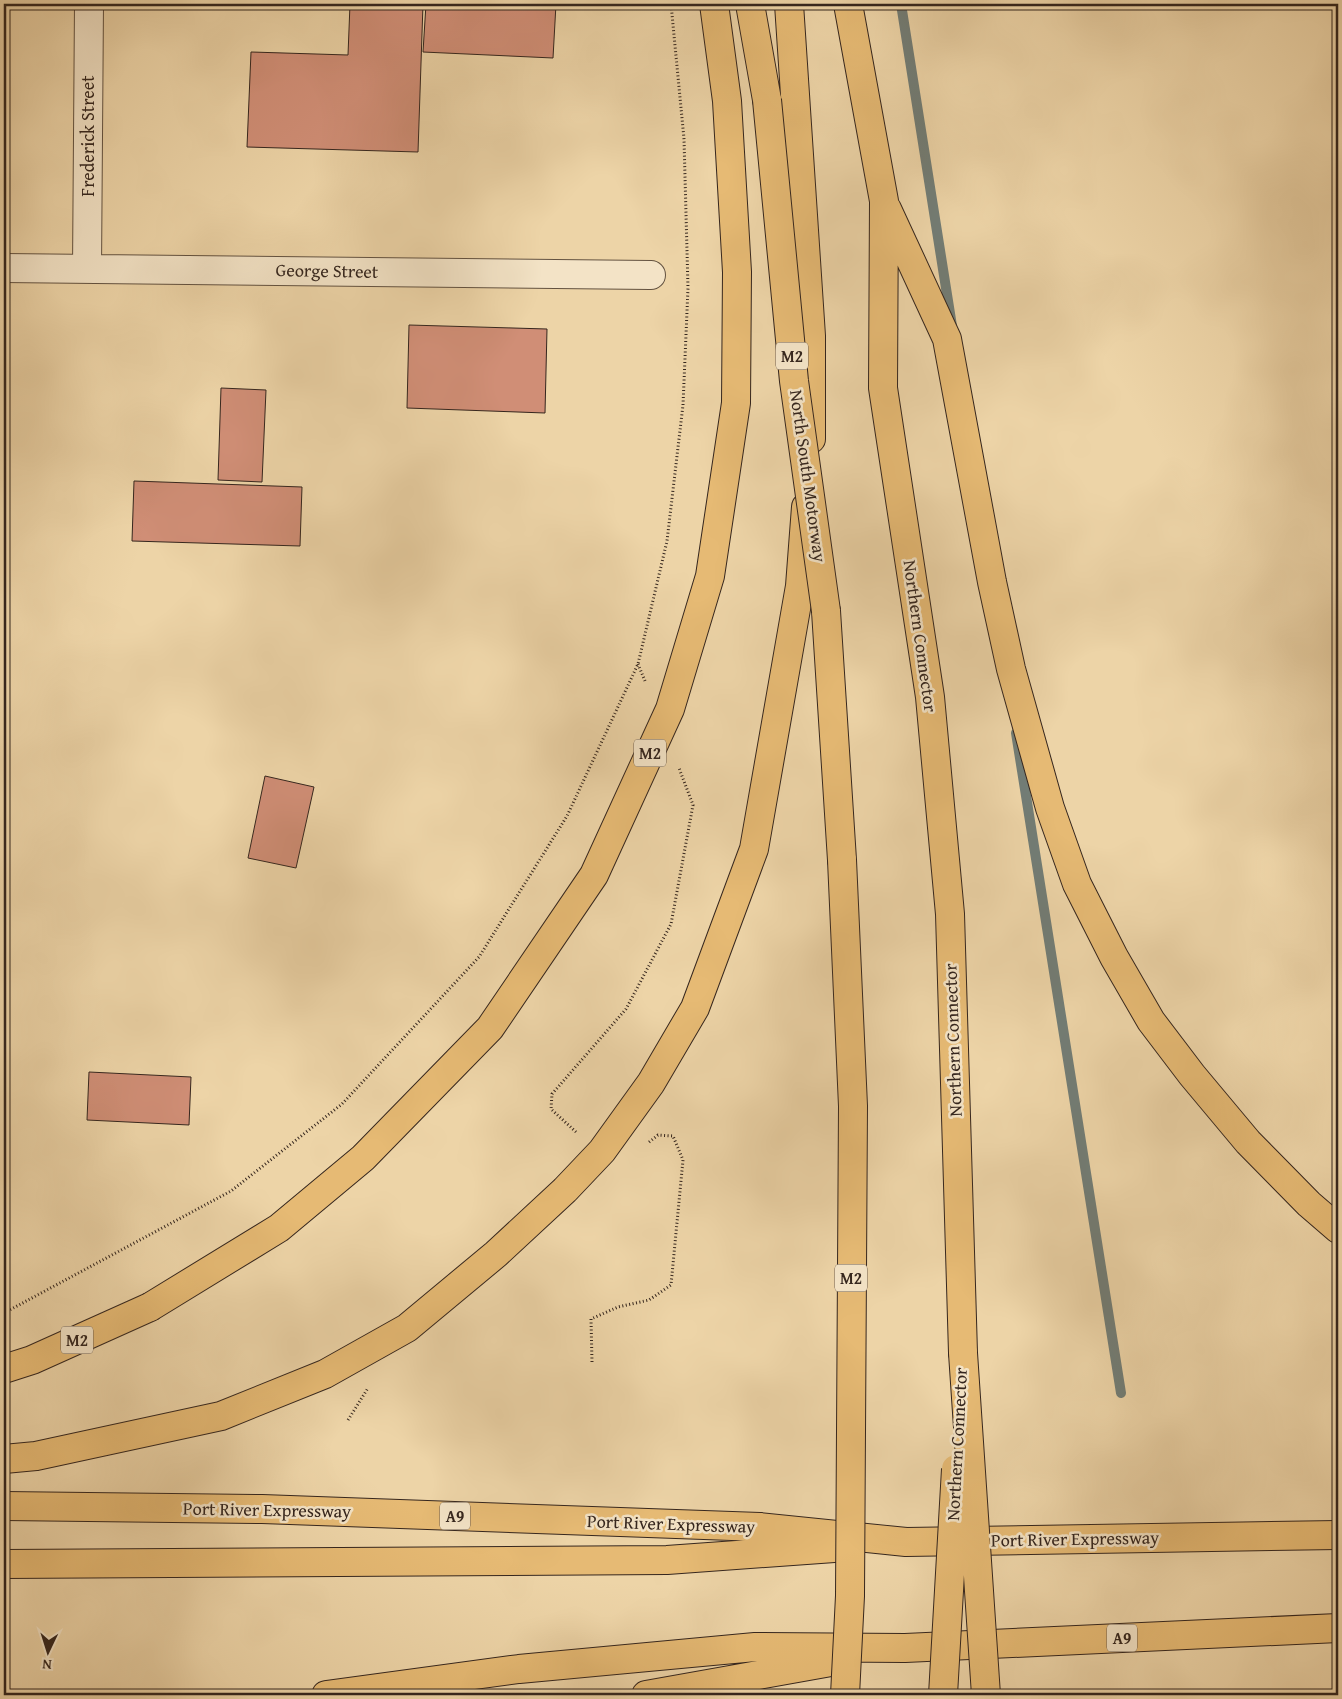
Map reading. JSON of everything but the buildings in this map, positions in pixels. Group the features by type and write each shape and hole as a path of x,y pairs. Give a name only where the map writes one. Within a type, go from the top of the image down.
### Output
{"highway":[{"name":"M2","path":"4,1369 32,1360 150,1307 279,1228 363,1158 490,1028 594,875 670,709 710,576 736,403 737,272 726,101 714,4"},
{"name":"North South Motorway","path":"750,4 767,100 794,380 826,611 842,860 853,1106 850,1596 845,1695"},
{"path":"4,1459 36,1456 221,1416 325,1374 407,1328 503,1247 566,1190 602,1151 651,1083 696,1008 754,849 800,586 811,440 811,336 789,4"},
{"path":"848,4 884,201 947,339 992,582 1011,669 1050,808 1077,884 1114,957 1151,1021 1192,1075 1248,1142 1309,1204 1338,1229"},
{"name":"Northern Connector","path":"884,201 883,388 930,697 950,914 962,1353 943,1695"},
{"path":"962,1353 986,1695"},
{"name":"Port River Expressway","path":"4,1506 262,1509 760,1527 906,1542 1338,1535"},
{"path":"4,1564 667,1560 906,1542"},
{"name":"A9","path":"326,1695 519,1669 745,1648 905,1648 1338,1628"},
{"path":"646,1695 905,1648"}],"street":[{"name":"Frederick Street","path":"87,268 90,4"},
{"name":"George Street","path":"4,268 651,275"}],"path":[{"path":"4,1313 231,1191 342,1104 479,957 567,816 638,664 667,540 683,405 688,288 684,138 671,4"},
{"path":"602,1151 565,1124 551,1108 552,1094 626,1009 671,924 693,805 676,761"},
{"path":"592,1362 591,1320 618,1306 649,1300 671,1285 683,1160 673,1136 658,1135 646,1145"},
{"path":"348,1420 369,1386"}],"waterway":[{"path":"901,4 952,326"},
{"path":"1016,733 1121,1393"}]}
